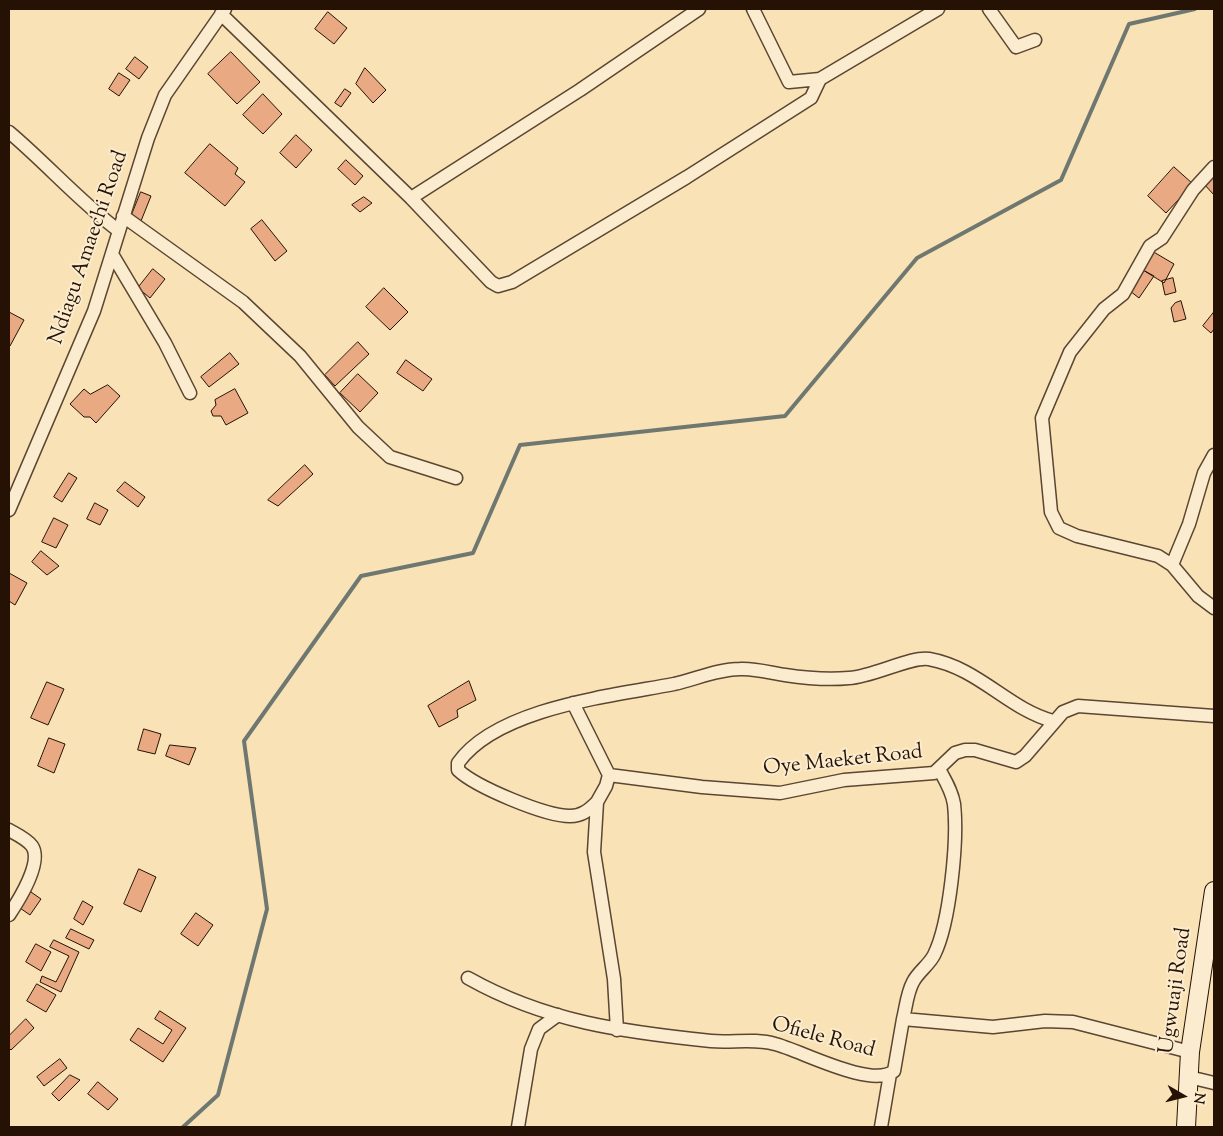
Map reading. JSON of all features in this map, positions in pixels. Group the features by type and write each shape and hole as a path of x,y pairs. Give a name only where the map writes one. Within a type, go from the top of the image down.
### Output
{"main road":[{"name":"Ugwuaji Road","path":"1186,1127 1190,1052 1214,891"}],"street":[{"path":"411,198 580,90 699,9"},
{"path":"753,9 789,82 820,79 938,9"},
{"path":"989,9 1016,47 1035,40"},
{"path":"223,11 411,198 491,282 498,286 512,282 687,177 811,98 820,79"},
{"name":"Ndiagu Amaechi Road","path":"9,510 94,311 148,138 165,95 223,11"},
{"path":"9,132 44,161 94,213 119,231"},
{"path":"1214,167 1194,190 1162,238 1150,246 1124,294 1104,309 1070,352 1042,418 1051,512 1059,528 1077,536 1158,556 1172,565 1198,596 1214,608"},
{"path":"123,216 243,302 300,356 358,427 390,457 456,478"},
{"path":"112,254 165,343 190,393"},
{"path":"1172,565 1188,524 1204,473 1214,455"},
{"path":"573,703 609,775 606,786 597,802 581,815 560,815 488,790 463,774 457,766 462,758 483,739 533,714 573,703 676,683 730,669 743,668 798,677 848,678 865,676 923,658 976,676 1034,716 1053,721"},
{"name":"Oye Maeket Road","path":"609,775 652,782 770,793 844,780 934,773 956,753 965,750 975,750 1016,762 1021,760 1053,721 1063,712 1078,706 1214,716"},
{"name":"Ofiele Road","path":"468,978 492,992 528,1007 617,1030 713,1042 764,1042 776,1044 834,1067 876,1075 890,1074 896,1064 903,1019 913,981 933,956 940,938 948,899 955,830 954,812 950,788 939,769"},
{"path":"597,802 594,852 614,979 617,1030"},
{"path":"9,830 31,844 36,853 35,864 9,915"},
{"path":"518,1127 531,1049 539,1029 558,1015"},
{"path":"903,1019 992,1027 1046,1021 1073,1022 1190,1052"},
{"path":"881,1127 890,1074"},
{"path":"1189,1077 1214,1083"}],"building":[{"path":"328,12 347,28 334,44 315,29"},
{"path":"231,52 260,82 237,104 208,74"},
{"path":"135,57 148,67 139,79 126,69"},
{"path":"365,68 386,90 373,103 356,84"},
{"path":"119,73 130,80 119,96 109,89"},
{"path":"345,89 351,93 341,107 335,103"},
{"path":"263,94 282,114 263,134 243,115"},
{"path":"296,135 312,150 296,168 280,153"},
{"path":"210,144 238,168 235,174 245,182 225,206 185,173"},
{"path":"346,160 363,176 355,185 338,169"},
{"path":"1174,167 1193,184 1166,213 1148,196"},
{"path":"1214,174 1214,195 1204,184"},
{"path":"141,192 151,196 141,221 131,217"},
{"path":"364,197 372,203 360,212 352,205"},
{"path":"262,220 287,251 275,261 251,229"},
{"path":"1152,251 1174,264 1164,283 1143,270"},
{"path":"153,269 165,279 150,298 138,288"},
{"path":"1143,270 1154,276 1139,298 1130,291"},
{"path":"1173,278 1176,292 1165,295 1162,281"},
{"path":"384,288 408,312 390,330 366,307"},
{"path":"1181,301 1186,319 1174,322 1171,308 1175,303"},
{"path":"9,312 24,320 10,346 9,346"},
{"path":"1214,312 1214,329 1211,333 1203,326"},
{"path":"358,342 369,354 335,386 325,375"},
{"path":"230,353 239,364 209,387 201,377"},
{"path":"406,360 432,379 423,391 397,373"},
{"path":"358,374 378,393 360,412 340,393"},
{"path":"108,385 120,396 96,423 90,417 84,417 70,404 84,389 90,394"},
{"path":"235,389 248,413 226,425 221,416 213,416 211,411 216,405 215,400"},
{"path":"305,465 313,474 278,506 268,500"},
{"path":"69,473 77,478 62,502 54,497"},
{"path":"125,482 145,497 138,507 117,491"},
{"path":"95,503 108,510 100,525 87,519"},
{"path":"54,518 68,525 56,548 42,542"},
{"path":"41,551 59,566 47,575 32,562"},
{"path":"9,573 27,583 15,605 9,601"},
{"path":"469,681 476,700 457,710 458,717 439,727 428,706"},
{"path":"47,682 64,689 48,725 31,718"},
{"path":"144,729 161,734 155,754 138,750"},
{"path":"49,738 65,744 54,773 38,766"},
{"path":"170,745 196,748 189,765 166,756"},
{"path":"139,869 156,877 141,912 124,904"},
{"path":"31,892 41,899 30,915 20,908"},
{"path":"83,901 93,907 83,925 74,919"},
{"path":"196,913 213,925 198,946 181,934"},
{"path":"71,929 94,940 89,949 66,938"},
{"path":"54,940 79,952 61,992 40,982 42,976 56,982 69,956 50,947"},
{"path":"36,944 51,952 41,971 26,962"},
{"path":"37,984 56,995 46,1012 27,1001"},
{"path":"160,1011 186,1028 163,1062 130,1040 138,1028 163,1044 172,1030 155,1019"},
{"path":"26,1019 34,1028 11,1050 9,1048 9,1036"},
{"path":"60,1059 67,1068 44,1086 37,1077"},
{"path":"70,1075 80,1080 59,1101 52,1094"},
{"path":"98,1082 118,1099 108,1110 88,1094"}],"waterway":[{"path":"183,1127 218,1095 267,909 244,741 361,576 473,553 520,445 785,416 917,258 1061,180 1129,24 1195,9"}]}
